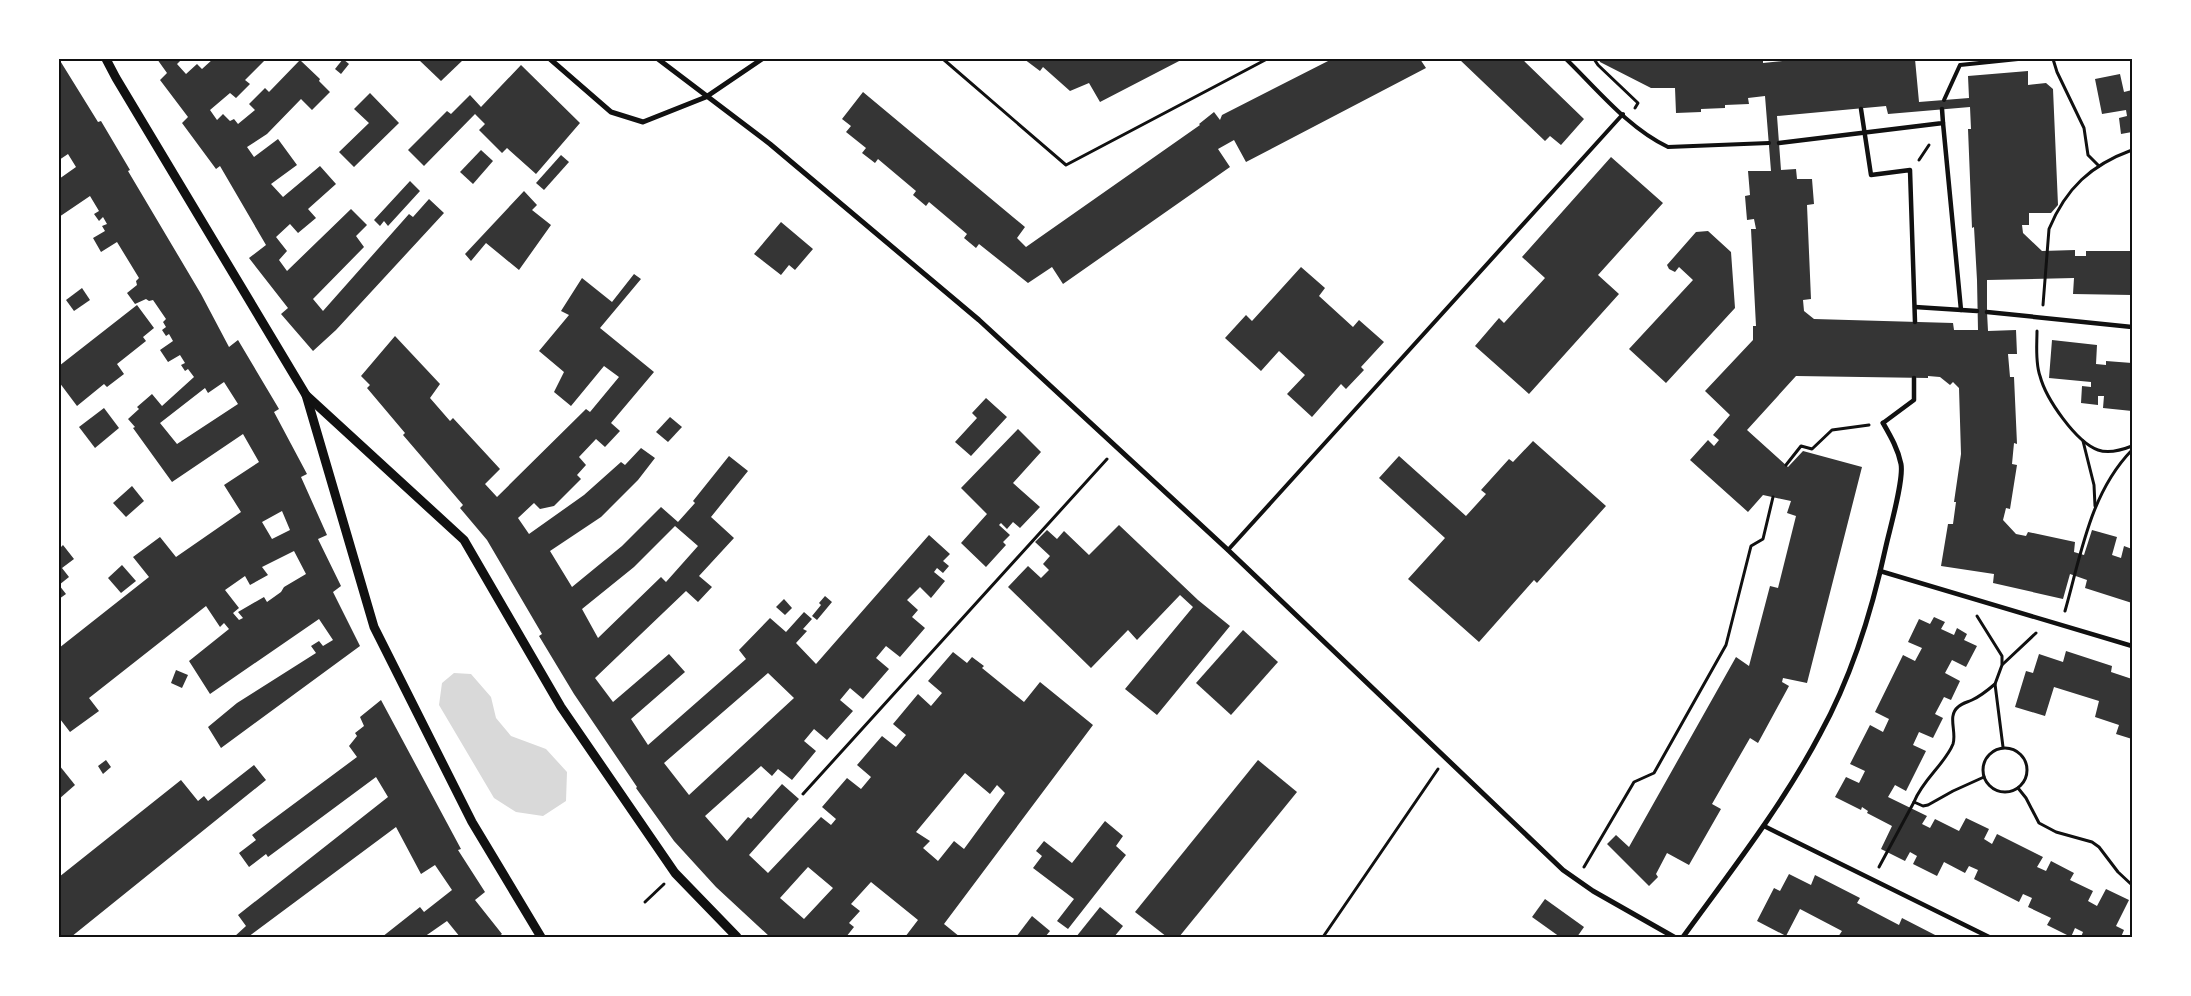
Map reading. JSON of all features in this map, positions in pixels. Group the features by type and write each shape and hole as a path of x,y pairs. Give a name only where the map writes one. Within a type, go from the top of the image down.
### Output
{"street":[{"path":"106,59 306,395 374,627 472,822 541,937"},
{"path":"550,59 611,112 642,122 706,97 762,59"},
{"path":"658,59 770,144 979,320 1228,550 1562,870 1674,937"},
{"path":"1942,108 1961,310"},
{"path":"1861,109 1871,174 1910,170 1915,322"},
{"path":"1779,143 1943,123"},
{"path":"1915,307 1977,311"},
{"path":"1987,312 2132,326"},
{"path":"1683,937 1764,826 1805,761 1832,710 1852,662 1868,616 1880,571 1902,467 1897,447 1883,423 1914,400 1914,378"},
{"path":"306,395 464,540 561,707 675,873 737,937"},
{"path":"1880,571 2132,646"},
{"path":"1764,826 1989,937"}],"lane":[{"path":"1566,59 1627,118 1658,142 1668,147 1769,143"},
{"path":"1944,100 1960,65 2018,59"},
{"path":"1228,550 1623,114"}],"path":[{"path":"944,59 1066,165 1267,59"},
{"path":"1594,59 1638,104 1627,118"},
{"path":"2053,59 2057,72 2084,128 2088,155 2099,166"},
{"path":"2132,150 2116,156 2099,166 2074,186 2054,218 2049,229 2036,352 2043,386 2065,420 2083,441 2099,450 2112,451 2132,446"},
{"path":"1786,465 1801,446 1812,449 1832,430 1883,423"},
{"path":"2083,441 2092,476 2095,507"},
{"path":"803,794 1117,448"},
{"path":"2061,625 2095,507 2121,462 2132,450"},
{"path":"1577,880 1634,782 1654,773 1726,645 1751,546 1763,539 1773,497"},
{"path":"1965,597 2002,656 2002,665 1995,684 2003,747"},
{"path":"2002,665 2051,622"},
{"path":"1873,879 1919,790 1948,753 1954,742 1955,731 1952,719 1954,711 1958,706 1974,700 1995,684"},
{"path":"2003,747 2014,748 2023,756 2026,764 2027,774 2024,782 2018,788 2009,792 2000,792 1988,784 1983,770 1987,756 1994,750 2003,747"},
{"path":"1323,937 1445,758"},
{"path":"1914,802 1923,806 1928,805 1984,777"},
{"path":"2018,788 2026,798 2039,823 2056,832 2092,842 2100,847 2118,872 2132,885"},
{"path":"645,902 675,873"}],"shaded area":[{"path":"454,673 471,674 491,697 496,718 511,736 546,749 567,772 566,801 543,816 516,812 494,798 439,705 442,683"}],"building":[{"path":"59,59 98,122 101,121 130,170 128,171 201,294 229,347 238,340 279,409 274,412 307,474 301,477 327,535 318,539 341,586 333,592 360,646 221,748 208,727 237,703 316,653 311,646 319,641 323,646 333,640 319,619 210,694 189,661 229,629 224,623 220,627 206,606 89,698 99,711 70,732 59,720 59,648 149,577 133,557 160,537 176,557 241,512 224,485 259,462 243,434 172,482 133,428 135,427 128,419 139,409 137,407 152,394 162,406 194,377 188,369 185,371 181,365 185,363 180,355 168,362 160,350 173,341 169,334 166,336 162,330 166,327 163,322 166,319 153,300 149,301 146,299 135,304 127,293 137,285 136,281 139,278 117,242 101,252 93,238 105,231 102,226 107,224 103,217 99,221 94,214 99,211 90,196 59,217 59,179 76,167 68,154 59,160 59,146 61,144 59,141","holes":["224,382 238,404 177,444 160,423 205,388 208,393","282,511 290,530 272,539 262,522","294,551 306,574 284,587 281,592 267,602 264,597 238,612 243,618 239,620 233,613 239,608 225,590 245,576 250,585 268,575 262,567"]},
{"path":"157,59 182,59 177,64 186,74 197,64 202,69 213,59 266,59 245,80 250,84 236,98 230,93 210,110 217,120 223,114 230,121 234,119 238,124 255,110 249,104 265,88 269,92 300,60 320,79 319,81 330,92 312,110 301,99 267,134 247,147 254,157 278,139 297,165 271,184 283,197 320,166 336,184 308,209 316,218 298,233 290,224 276,237 287,251 279,260 287,271 351,209 367,225 356,236 364,247 313,299 323,311 409,214 413,217 429,199 444,213 336,330 313,351 281,314 288,308 249,258 266,245 220,166 216,169 182,123 188,117 160,80 167,73"},
{"path":"343,59 349,64 341,74 335,69"},
{"path":"418,59 464,59 441,81"},
{"path":"1024,59 1183,59 1100,102 1089,83 1070,91 1043,67 1040,71"},
{"path":"1332,59 1420,59 1426,68 1246,162 1234,140 1218,149 1230,167 1063,284 1052,267 1028,283 979,244 976,248 964,238 967,234 929,202 926,206 913,195 916,191 878,159 875,163 862,153 866,148 846,132 851,126 842,119 863,92 1025,227 1017,238 1026,247 1200,125 1214,112 1220,120 1222,115"},
{"path":"1459,59 1522,59 1584,119 1561,145 1550,136 1545,141"},
{"path":"1599,59 1763,59 1763,63 1800,59 1915,59 1919,102 1969,98 1968,76 2028,71 2028,85 2046,83 2053,89 2058,205 2051,213 2029,213 2029,225 2022,225 2023,233 2042,251 2075,250 2075,256 2086,256 2086,251 2132,251 2132,295 2073,294 2074,278 1987,280 1987,312 1988,331 2016,330 2017,354 2008,354 2010,377 2014,377 2017,444 2014,443 2012,464 2017,465 2010,509 2006,508 2003,520 2016,534 2026,536 2028,532 2075,542 2074,552 2084,555 2092,530 2117,537 2112,555 2121,558 2124,546 2132,549 2132,603 2085,588 2087,580 2070,574 2063,599 1993,583 1994,574 1941,566 1948,524 1953,524 1956,502 1954,502 1961,454 1959,388 1953,382 1950,385 1940,377 1928,376 1928,378 1796,376 1747,430 1788,467 1803,451 1862,467 1807,683 1783,678 1782,682 1789,686 1758,743 1750,738 1712,804 1721,809 1689,865 1667,853 1656,874 1658,877 1649,886 1607,844 1616,835 1629,847 1736,657 1749,666 1770,586 1778,588 1796,516 1787,513 1791,501 1763,495 1748,512 1690,460 1708,440 1714,446 1719,440 1713,435 1730,415 1705,391 1753,340 1753,326 1756,326 1751,229 1756,229 1754,219 1747,220 1745,196 1750,195 1748,171 1771,171 1765,96 1748,98 1749,104 1701,109 1701,112 1676,113 1675,88 1651,88 1600,62","holes":["1886,106 1888,114 1970,107 1971,129 1968,129 1978,330 1954,330 1953,323 1814,319 1804,311 1803,300 1811,299 1807,205 1814,204 1812,179 1797,179 1796,169 1781,170 1777,116"]},
{"path":"521,65 580,123 536,174 507,148 502,153 479,130 485,124 475,114 424,166 408,150 447,111 451,114 470,95 481,107"},
{"path":"2120,74 2124,92 2132,90 2132,132 2121,134 2119,118 2127,116 2126,110 2102,114 2095,79"},
{"path":"370,93 399,123 354,167 339,152 369,123 354,109"},
{"path":"481,150 493,161 473,184 460,172"},
{"path":"561,155 569,162 544,190 536,183"},
{"path":"1611,157 1663,203 1598,275 1619,294 1529,394 1475,346 1499,318 1504,323 1545,278 1522,257"},
{"path":"410,181 420,191 388,226 384,221 380,226 374,220"},
{"path":"524,191 537,205 532,210 551,225 519,270 486,243 471,261 465,254"},
{"path":"781,222 813,249 795,270 789,265 781,275 754,254"},
{"path":"1708,231 1731,252 1735,308 1666,383 1629,349 1693,280 1679,267 1675,272 1669,269 1667,265 1696,232"},
{"path":"1301,267 1325,288 1319,296 1353,327 1359,320 1384,342 1361,367 1364,370 1346,389 1341,384 1312,417 1287,394 1305,375 1279,351 1261,371 1225,338 1246,315 1252,321"},
{"path":"634,274 641,279 600,328 654,372 611,423 620,431 605,447 596,439 579,457 586,465 577,475 581,479 554,506 540,509 534,503 518,518 529,534 584,495 621,462 625,465 641,448 655,458 638,480 601,517 550,551 572,587 622,546 661,507 678,522 695,503 693,501 729,456 748,471 711,517 734,538 699,576 712,587 698,602 686,591 595,678 613,702 669,654 685,672 631,719 648,745 746,659 739,650 770,618 786,632 804,612 812,619 803,629 807,631 796,643 816,664 929,535 950,554 943,561 949,566 943,573 937,568 934,572 945,581 931,598 920,587 907,600 918,610 912,617 925,628 900,657 886,646 876,658 889,669 863,699 850,688 840,700 853,711 827,740 814,729 804,741 816,751 792,780 778,769 772,776 761,766 705,816 727,841 748,817 751,819 782,784 799,799 749,855 768,873 821,817 831,825 836,819 822,807 847,778 861,789 871,777 857,765 882,736 896,747 906,735 893,724 918,694 931,706 942,693 928,681 953,652 967,663 972,657 984,666 982,668 1024,702 1040,682 1093,725 944,924 960,937 905,937 918,920 871,882 851,904 860,911 849,923 854,927 846,937 770,937 716,887 674,841 636,788 574,694 539,636 542,634 487,540 460,508 463,505 403,435 405,433 367,388 370,385 361,376 395,336 440,384 430,398 450,421 453,418 500,469 485,484 497,497 586,409 590,412 619,377 604,366 571,406 554,392 564,372 539,351 569,315 561,311 582,278 612,302","holes":["675,526 698,546 666,582 661,577 598,638 582,609 634,567","768,673 794,698 689,795 664,763","965,773 990,794 997,785 1005,793 964,849 954,841 938,861 923,848 930,841 916,832","808,867 833,888 804,919 780,898"]},
{"path":"82,288 90,300 74,311 66,300"},
{"path":"137,305 154,328 143,337 146,341 117,364 124,374 107,387 104,384 77,406 59,382 59,366"},
{"path":"2052,340 2097,345 2096,364 2106,365 2106,361 2132,363 2132,411 2103,408 2104,396 2098,396 2098,405 2081,403 2082,386 2091,387 2091,382 2049,378"},
{"path":"986,398 1007,417 971,456 955,442 977,418 972,413"},
{"path":"104,408 119,428 95,448 79,427"},
{"path":"670,417 682,427 668,442 656,432"},
{"path":"1018,429 1041,452 1013,483 1040,507 1020,528 1013,522 1007,529 1001,523 999,525 1010,535 1003,542 1006,545 986,567 961,543 987,514 961,488"},
{"path":"1533,441 1606,506 1537,583 1534,580 1479,642 1408,579 1445,538 1379,478 1399,456 1466,516 1486,494 1481,490 1509,459 1513,462"},
{"path":"132,486 144,501 126,517 113,503"},
{"path":"1119,525 1198,600 1230,626 1157,715 1125,689 1193,607 1180,595 1137,640 1128,630 1091,668 1008,587 1028,566 1041,578 1049,570 1043,564 1050,556 1035,542 1047,530 1057,539 1064,531 1089,555"},
{"path":"63,545 74,559 62,568 69,577 59,585 59,549"},
{"path":"122,565 136,581 121,593 108,578"},
{"path":"59,585 66,594 59,599"},
{"path":"825,596 832,602 817,620 812,616 821,605 819,603"},
{"path":"784,599 792,608 785,615 776,607"},
{"path":"1934,617 1945,622 1941,629 1954,635 1957,628 1967,634 1964,640 1977,646 1966,667 1952,660 1945,673 1960,681 1951,700 1944,697 1935,714 1943,718 1933,738 1919,732 1913,745 1926,751 1906,791 1895,785 1888,797 1927,816 1922,824 1930,828 1935,819 1959,831 1966,818 1989,829 1984,839 1992,844 1997,834 2043,857 2037,867 2046,871 2051,861 2074,873 2070,880 2093,891 2088,901 2097,906 2106,889 2129,900 2116,926 2124,930 2121,937 2081,937 2083,932 2075,928 2071,937 2047,925 2051,918 2028,907 2032,898 2023,894 2019,902 1974,879 1978,870 1969,866 1965,873 1944,862 1937,876 1913,864 1917,856 1910,852 1905,861 1881,849 1892,826 1867,813 1868,811 1862,807 1861,810 1835,797 1846,777 1859,783 1865,771 1850,764 1870,725 1883,732 1889,719 1875,712 1903,655 1915,661 1922,648 1908,642 1919,619 1930,624"},
{"path":"1243,630 1278,662 1231,715 1196,683"},
{"path":"2066,651 2112,666 2111,672 2132,679 2132,739 2116,734 2119,725 2095,717 2099,701 2054,687 2045,716 2015,707 2026,671 2033,673 2039,654 2063,662"},
{"path":"176,670 188,675 182,688 171,683"},
{"path":"381,700 461,849 458,850 485,892 475,900 502,934 498,937 460,937 447,921 424,937 382,937 420,907 424,912 452,890 435,865 421,874 396,827 248,937 234,937 246,926 238,915 388,797 376,777 268,857 266,854 249,867 239,853 256,840 252,835 357,757 349,746 357,736 355,733 364,726 360,717"},
{"path":"106,760 111,767 103,774 98,766"},
{"path":"1258,760 1297,792 1179,937 1167,937 1135,912"},
{"path":"59,765 75,785 59,799"},
{"path":"254,765 266,780 71,937 59,937 59,877 181,780 198,801 204,796 208,801"},
{"path":"1105,821 1123,836 1116,846 1126,855 1068,929 1057,921 1074,899 1033,868 1042,856 1036,851 1044,841 1072,863"},
{"path":"1789,874 1811,885 1815,875 1860,898 1857,903 1899,925 1902,918 1939,937 1838,937 1842,931 1800,909 1786,936 1757,921 1774,888 1780,891"},
{"path":"1545,899 1584,927 1577,937 1560,937 1532,917"},
{"path":"1100,907 1123,926 1114,937 1076,937"},
{"path":"1032,916 1050,931 1045,937 1016,937"}]}
